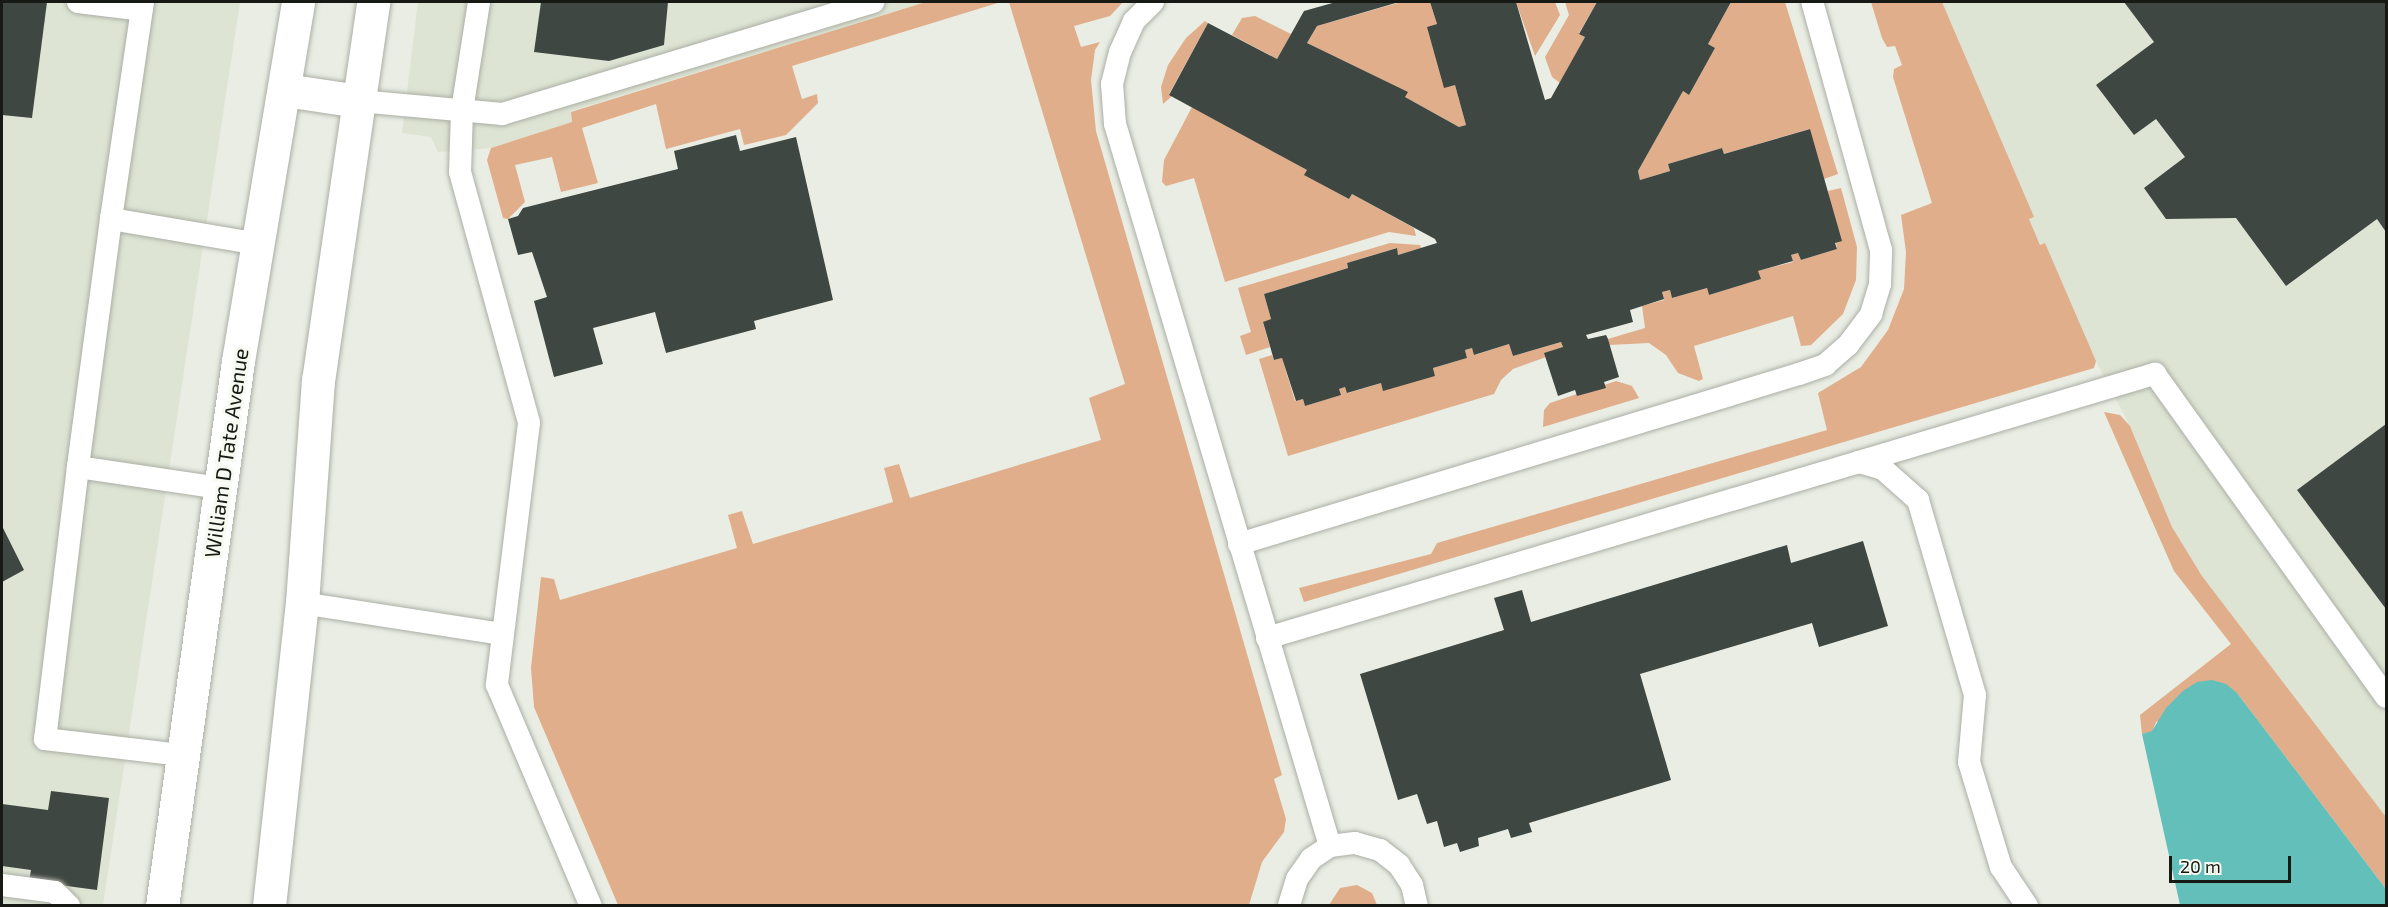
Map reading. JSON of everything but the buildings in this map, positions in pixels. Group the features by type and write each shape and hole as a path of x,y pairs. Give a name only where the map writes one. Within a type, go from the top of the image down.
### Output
{"main road":[{"name":"William D Tate Avenue","path":"162,906 220,488 298,2"},
{"path":"269,906 302,603 318,381 373,2"},
{"path":"285,90 358,101"}],"lane":[{"path":"78,2 143,6 111,219 45,739 182,755"},
{"path":"479,2 462,110 460,172 529,423 497,685 591,906"},
{"path":"358,101 502,114 873,2"},
{"path":"1153,2 1134,21 1120,52 1112,84 1115,124 1330,846"},
{"path":"1239,544 1799,374 1825,365 1848,345 1871,314 1880,284 1881,250 1812,2"},
{"path":"111,219 259,244"},
{"path":"1267,638 2155,374 2386,697"},
{"path":"1859,462 1883,469 1918,500 1975,694 1969,762 2001,867 2027,906"},
{"path":"78,467 220,488"},
{"path":"302,603 502,634"},
{"path":"1289,906 1296,879 1311,859 1330,846 1355,843 1380,850 1399,865 1412,885 1417,906"},
{"path":"2,885 55,892 69,906"}],"shaded area":[{"path":"2,2 240,2 103,905 2,906"},
{"path":"418,2 927,2 571,111 572,122 491,148 438,152 431,137 402,133"},
{"path":"926,2 1001,2 792,66 802,99 817,94 818,103 786,135 744,145 740,129 666,149 656,104 582,128 598,183 561,192 552,157 515,165 525,202 508,219 503,218 487,160 491,148 572,122 571,112"},
{"path":"1009,2 1123,2 1110,16 1074,26 1081,47 1100,42 1095,50 1091,80 1096,131 1282,775 1274,779 1286,819 1284,832 1262,862 1249,905 618,905 534,707 531,668 541,577 554,579 560,600 737,548 728,515 742,511 753,544 893,502 884,468 899,464 910,498 1101,440 1089,398 1125,384"},
{"path":"1401,2 1430,2 1437,24 1428,27 1455,85 1466,125 1459,127 1405,97 1407,92 1307,43 1317,26"},
{"path":"1516,2 1555,2 1560,15 1535,56"},
{"path":"1565,2 1597,2 1579,33 1585,37 1560,83 1552,77 1545,57 1569,15"},
{"path":"1731,2 1785,2 1838,174 1824,179 1809,129 1724,154 1722,148 1668,164 1670,171 1640,180 1638,171 1683,91 1689,95 1715,48 1708,44"},
{"path":"1871,2 1942,2 2034,217 2029,219 2040,245 2045,243 2096,361 2094,368 1304,602 1299,588 1431,554 1437,543 1827,430 1818,393 1861,367 1888,330 1904,289 1906,252 1901,215 1932,203 1893,77 1894,69 1902,65 1895,46 1887,47 1882,38"},
{"path":"1942,2 2386,2 2386,817 2202,576 2172,527 2132,430 2096,361 2045,244 2041,246 2029,219 2033,216"},
{"path":"1255,16 1291,34 1277,59 1232,35 1242,18"},
{"path":"1205,21 1208,23 1169,94 1172,96 1163,104 1161,87 1168,65 1186,38"},
{"path":"1192,107 1307,170 1305,175 1349,199 1352,194 1414,228 1416,236 1389,232 1225,282 1194,178 1166,186 1162,182 1164,160"},
{"path":"1841,188 1857,247 1856,280 1843,314 1811,345 1801,346 1793,316 1694,346 1703,379 1699,381 1678,373 1666,355 1649,343 1609,345 1608,339 1645,328 1642,306 1664,300 1662,292 1670,290 1672,298 1707,288 1709,295 1760,279 1758,271 1793,262 1791,255 1798,253 1801,260 1837,249 1828,191"},
{"path":"1390,243 1420,245 1421,248 1398,255 1396,248 1347,263 1348,268 1264,294 1271,319 1263,323 1270,347 1246,355 1240,336 1251,332 1238,288"},
{"path":"1561,342 1563,347 1546,357 1513,369 1501,380 1494,394 1288,456 1259,359 1272,355 1274,360 1282,358 1295,401 1303,399 1305,406 1340,395 1339,389 1345,387 1348,393 1381,383 1435,376 1433,368 1467,358 1465,350 1472,348 1475,355 1509,344 1513,356"},
{"path":"1616,381 1632,386 1639,398 1543,427 1544,410 1550,403"},
{"path":"2104,412 2120,415 2130,426 2172,527 2202,576 2386,817 2386,889 2237,693 2156,722 2152,732 2142,734 2140,715 2231,644 2174,571"},
{"path":"1357,885 1372,893 1377,905 1329,905 1340,888"}],"water":[{"path":"2212,680 2226,684 2237,693 2386,889 2386,905 2180,905 2142,734 2152,731 2166,708 2183,691 2197,682"}]}
